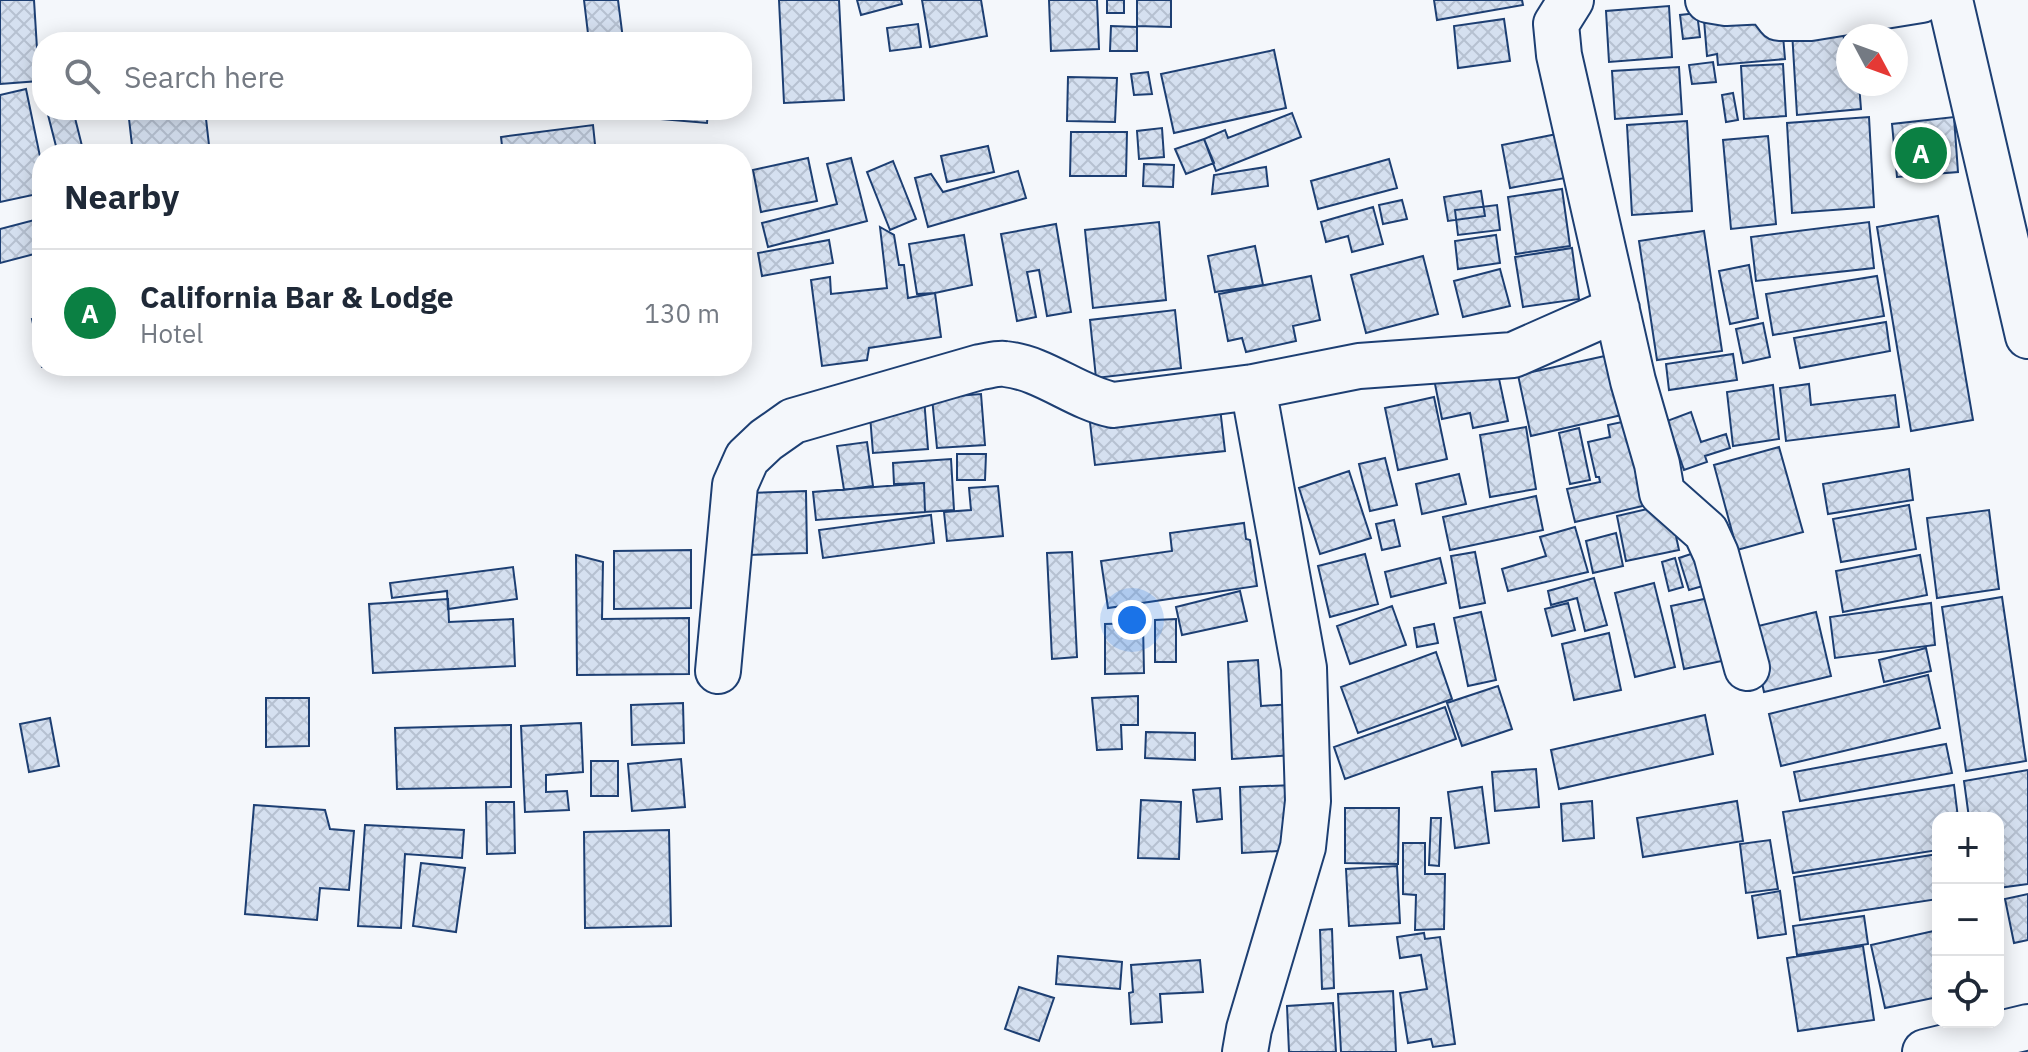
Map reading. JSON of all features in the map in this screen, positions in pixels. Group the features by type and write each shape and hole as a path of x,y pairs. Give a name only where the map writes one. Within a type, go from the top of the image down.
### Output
{"street":[{"path":"1571,0 1556,24 1559,55 1633,381 1657,464 1662,493 1706,532 1716,554 1747,668"},
{"path":"1708,0 1726,3 1766,1 1779,18 1810,18 1921,0"},
{"path":"1950,0 2028,336"},
{"path":"718,671 735,485 747,458 793,421 1002,363 1027,368 1092,401 1113,405 1253,387 1359,366 1513,355 1617,309"},
{"path":"1245,1052 1249,1029 1303,847 1308,801 1304,668 1253,387"},
{"path":"1925,1052 2028,1027"}],"building":[{"path":"0,0 34,0 36,32 32,32 32,82 0,84"},
{"path":"584,0 618,0 622,32 588,32"},
{"path":"779,0 839,0 844,100 784,103"},
{"path":"857,0 901,0 902,4 861,15"},
{"path":"922,0 981,0 987,36 930,47"},
{"path":"1049,0 1097,0 1099,49 1051,51"},
{"path":"1107,0 1124,0 1124,13 1107,13"},
{"path":"1137,0 1171,0 1171,27 1137,26"},
{"path":"1434,0 1522,0 1523,5 1437,20"},
{"path":"1669,6 1672,57 1609,62 1606,11"},
{"path":"1697,13 1700,37 1683,39 1680,15"},
{"path":"1504,19 1510,61 1458,68 1454,26"},
{"path":"1704,20 1782,24 1785,59 1718,65 1717,54 1707,56"},
{"path":"918,24 921,47 890,51 887,28"},
{"path":"1111,26 1137,27 1137,51 1110,51"},
{"path":"1836,28 1836,96 1860,96 1861,109 1797,115 1792,31"},
{"path":"1274,50 1286,108 1174,133 1161,74"},
{"path":"1713,62 1716,82 1692,84 1689,65"},
{"path":"1783,64 1786,116 1744,119 1741,66"},
{"path":"1679,67 1682,114 1615,119 1612,71"},
{"path":"1148,72 1152,94 1134,95 1131,74"},
{"path":"1068,77 1117,78 1115,122 1067,121"},
{"path":"26,89 37,144 32,144 32,195 0,202 0,95"},
{"path":"1733,93 1738,120 1726,122 1722,95"},
{"path":"1292,113 1301,137 1216,171 1204,139 1225,130 1228,138"},
{"path":"1869,117 1874,207 1792,213 1787,123"},
{"path":"1954,117 1958,172 1897,177 1892,124"},
{"path":"49,120 76,120 82,144 55,144"},
{"path":"129,120 206,120 209,144 132,144"},
{"path":"672,120 707,120 707,123"},
{"path":"1687,121 1692,211 1632,215 1627,125"},
{"path":"593,125 595,144 502,144 501,137"},
{"path":"1162,128 1164,157 1139,159 1137,131"},
{"path":"1071,132 1127,132 1126,176 1070,176"},
{"path":"1557,134 1565,178 1510,188 1502,145"},
{"path":"1768,136 1776,224 1731,229 1723,140"},
{"path":"1204,139 1214,163 1186,174 1175,149"},
{"path":"988,146 994,172 947,182 941,156"},
{"path":"808,158 817,201 761,212 753,170"},
{"path":"851,158 867,221 768,247 762,223 837,204 827,164"},
{"path":"1389,159 1397,188 1318,209 1311,181"},
{"path":"893,161 916,219 890,230 867,172"},
{"path":"1144,164 1174,165 1173,187 1143,186"},
{"path":"1266,167 1268,186 1212,194 1214,175"},
{"path":"1018,171 1026,198 928,227 915,178 931,174 943,192"},
{"path":"1562,189 1570,246 1516,254 1508,197"},
{"path":"1481,191 1485,216 1448,221 1444,197"},
{"path":"1402,200 1407,219 1383,224 1379,205"},
{"path":"1497,205 1500,230 1458,235 1455,210"},
{"path":"1373,207 1383,244 1352,252 1348,236 1326,242 1321,222"},
{"path":"1938,216 1973,420 1911,431 1877,227"},
{"path":"32,221 32,255 0,263 0,229"},
{"path":"1159,222 1166,300 1093,308 1085,230"},
{"path":"1869,222 1874,268 1756,281 1751,237"},
{"path":"1056,224 1071,312 1047,316 1039,270 1027,272 1036,317 1017,321 1001,234"},
{"path":"880,227 894,235 899,265 904,265 908,298 935,293 941,337 869,348 867,360 822,366 811,280 830,277 831,294 887,288"},
{"path":"1704,231 1722,351 1657,360 1639,241"},
{"path":"964,235 972,285 917,294 909,244"},
{"path":"1496,235 1500,263 1458,269 1455,241"},
{"path":"829,240 833,263 762,276 758,253"},
{"path":"1255,246 1263,285 1215,292 1208,256"},
{"path":"1572,248 1579,299 1523,307 1515,257"},
{"path":"1423,256 1438,314 1366,333 1351,275"},
{"path":"1749,265 1758,318 1730,324 1719,271"},
{"path":"1500,269 1510,306 1463,317 1454,281"},
{"path":"1311,276 1320,320 1293,326 1296,341 1246,352 1242,338 1228,341 1219,294"},
{"path":"1877,276 1884,316 1773,335 1766,294"},
{"path":"1175,310 1181,368 1096,378 1090,320"},
{"path":"1886,322 1890,351 1800,368 1794,338"},
{"path":"1763,323 1770,357 1743,363 1736,329"},
{"path":"1614,354 1626,414 1531,436 1518,375"},
{"path":"1733,354 1737,380 1669,390 1666,364"},
{"path":"1495,360 1508,421 1473,428 1470,413 1442,419 1433,374"},
{"path":"1809,384 1811,405 1895,395 1899,427 1786,441 1780,388"},
{"path":"1773,385 1779,439 1733,446 1727,392"},
{"path":"981,394 985,445 937,448 932,398"},
{"path":"1434,397 1447,459 1398,470 1385,408"},
{"path":"924,398 928,449 873,453 869,403"},
{"path":"1219,399 1225,451 1095,465 1089,414"},
{"path":"1691,412 1701,442 1726,434 1730,448 1705,456 1707,462 1684,470 1667,421"},
{"path":"1641,418 1651,504 1575,522 1567,489 1600,482 1588,442 1610,437 1608,425"},
{"path":"1526,427 1536,489 1490,497 1480,435"},
{"path":"1579,428 1590,480 1570,484 1559,433"},
{"path":"867,442 873,486 844,490 837,446"},
{"path":"1779,447 1803,532 1737,550 1714,465"},
{"path":"957,454 986,454 985,480 957,480"},
{"path":"1385,458 1397,505 1370,511 1359,464"},
{"path":"951,459 954,510 925,512 924,483 894,484 893,463"},
{"path":"1909,469 1913,500 1828,514 1823,484"},
{"path":"1349,471 1371,538 1320,554 1299,488"},
{"path":"1459,474 1466,504 1422,514 1416,484"},
{"path":"924,483 925,512 816,520 813,492"},
{"path":"998,486 1003,536 947,541 944,512 971,510 969,488"},
{"path":"806,491 807,553 748,555 747,493"},
{"path":"1536,496 1543,530 1450,550 1443,517"},
{"path":"1669,504 1679,550 1626,561 1617,516"},
{"path":"1909,505 1916,549 1841,562 1833,519"},
{"path":"1989,510 1999,589 1937,598 1927,518"},
{"path":"931,515 934,543 823,558 819,530"},
{"path":"1394,520 1400,546 1382,550 1376,524"},
{"path":"1244,523 1246,539 1250,540 1257,586 1108,608 1101,561 1172,551 1170,533"},
{"path":"1575,527 1588,572 1508,591 1502,569 1546,556 1540,537"},
{"path":"1616,533 1623,566 1593,573 1586,541"},
{"path":"691,550 691,608 614,609 614,551"},
{"path":"1703,550 1713,583 1689,590 1679,558"},
{"path":"1072,552 1077,657 1052,659 1047,553"},
{"path":"1475,552 1485,603 1460,608 1451,556"},
{"path":"1365,554 1378,604 1330,617 1318,566"},
{"path":"576,555 603,562 602,619 689,618 689,674 577,675"},
{"path":"1920,555 1927,595 1843,612 1836,571"},
{"path":"1440,558 1446,583 1391,597 1385,572"},
{"path":"1675,558 1683,587 1669,591 1662,562"},
{"path":"513,567 517,599 448,609 447,591 392,598 390,583"},
{"path":"1594,578 1607,625 1585,631 1577,598 1551,605 1548,591"},
{"path":"1654,583 1675,667 1635,677 1615,593"},
{"path":"1240,591 1247,621 1182,635 1176,607"},
{"path":"1718,596 1731,659 1684,669 1671,606"},
{"path":"2002,597 2026,761 1966,771 1942,607"},
{"path":"448,599 449,622 513,619 515,666 373,673 369,604"},
{"path":"1568,603 1575,630 1552,636 1545,609"},
{"path":"1931,603 1935,645 1835,658 1830,617"},
{"path":"1392,606 1406,645 1350,664 1337,626"},
{"path":"1481,612 1496,680 1468,686 1454,618"},
{"path":"1816,612 1831,676 1764,692 1750,628"},
{"path":"1176,619 1176,662 1155,662 1155,620"},
{"path":"1143,623 1144,673 1105,674 1105,624"},
{"path":"1434,624 1438,643 1417,647 1414,628"},
{"path":"1609,633 1621,690 1574,700 1562,644"},
{"path":"1926,648 1931,671 1884,682 1879,660"},
{"path":"1436,652 1452,699 1358,733 1341,687"},
{"path":"1258,660 1261,706 1293,704 1295,755 1232,759 1228,662"},
{"path":"1928,675 1940,728 1781,766 1769,714"},
{"path":"1498,686 1512,729 1462,746 1447,703"},
{"path":"1138,696 1138,725 1121,725 1122,749 1097,750 1092,698"},
{"path":"266,698 309,698 309,746 266,747"},
{"path":"683,703 684,743 632,745 631,705"},
{"path":"1445,707 1456,739 1345,779 1334,747"},
{"path":"1705,715 1713,754 1559,789 1551,750"},
{"path":"50,718 59,766 29,772 20,724"},
{"path":"581,723 583,772 546,775 546,792 567,791 569,810 525,812 521,726"},
{"path":"511,725 511,787 397,789 395,728"},
{"path":"1146,732 1195,733 1195,760 1145,758"},
{"path":"1946,744 1952,773 1800,801 1794,772"},
{"path":"681,759 685,807 632,811 628,764"},
{"path":"591,761 618,761 618,796 591,796"},
{"path":"1536,769 1539,807 1495,811 1492,772"},
{"path":"2028,770 2028,884 2004,887 2004,812 1968,812 1964,781"},
{"path":"1294,785 1296,850 1242,853 1240,787"},
{"path":"1954,785 1957,812 1932,812 1932,851 1793,873 1783,812"},
{"path":"1482,787 1489,843 1455,848 1448,792"},
{"path":"1220,788 1222,819 1197,822 1193,790"},
{"path":"1141,800 1181,802 1179,859 1138,858"},
{"path":"1592,801 1594,838 1563,841 1561,804"},
{"path":"1737,801 1743,841 1643,857 1637,818"},
{"path":"486,802 514,802 515,853 487,854"},
{"path":"254,805 325,810 330,829 354,831 349,890 320,888 317,920 245,914"},
{"path":"1345,808 1399,808 1398,864 1345,863"},
{"path":"1431,818 1441,818 1439,866 1429,865"},
{"path":"365,825 464,830 462,858 405,854 401,928 358,926"},
{"path":"669,830 671,926 585,928 584,832"},
{"path":"1770,840 1778,889 1746,893 1740,844"},
{"path":"1403,843 1425,843 1425,874 1445,874 1444,929 1415,930 1416,895 1403,894"},
{"path":"1932,855 1932,900 1800,920 1794,877"},
{"path":"421,863 465,868 456,932 413,926"},
{"path":"1397,866 1400,923 1349,926 1346,869"},
{"path":"1780,891 1786,934 1758,938 1752,896"},
{"path":"2028,894 2028,940 2014,943 2005,899"},
{"path":"1864,916 1868,944 1797,955 1793,926"},
{"path":"1332,929 1334,988 1322,989 1320,930"},
{"path":"1932,931 1932,998 1885,1008 1871,945"},
{"path":"1424,933 1425,939 1440,937 1455,1044 1433,1047 1431,1039 1408,1043 1400,993 1427,989 1421,955 1400,958 1397,937"},
{"path":"1863,946 1874,1020 1798,1031 1787,958"},
{"path":"1058,956 1122,962 1120,989 1056,984"},
{"path":"1200,960 1203,992 1160,994 1162,1022 1131,1024 1131,965"},
{"path":"1019,987 1054,998 1039,1041 1005,1029"},
{"path":"1393,991 1396,1052 1341,1052 1338,994"},
{"path":"1333,1003 1336,1052 1289,1052 1287,1006"}],"place":[{"name":"California Bar & Lodge","path":"1921,153"}]}
